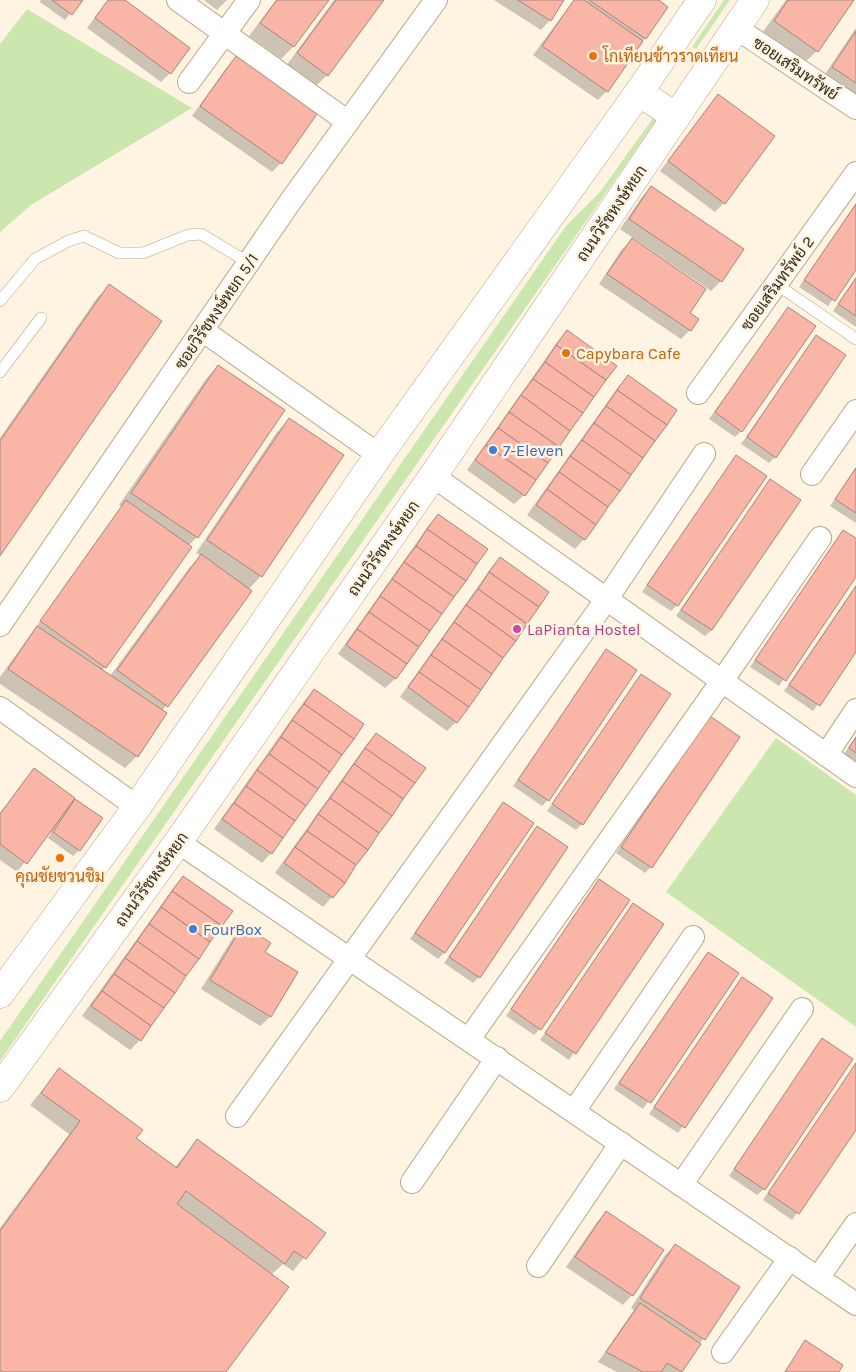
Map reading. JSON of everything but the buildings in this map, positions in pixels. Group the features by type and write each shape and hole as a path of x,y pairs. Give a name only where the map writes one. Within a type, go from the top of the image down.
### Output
{"main road":[{"path":"0,994 137,806 379,455 639,92 702,0"},
{"name":"ถนนวิรัชหงษ์หยก","path":"0,1088 178,842 433,476 756,0"},
{"path":"639,92 676,117"}],"street":[{"path":"178,0 348,122"},
{"path":"189,82 249,0"},
{"name":"ซอยวิรัชหงษ์หยก 5/1","path":"0,624 248,262 436,0"},
{"name":"ซอยเสริมทรัพย์","path":"736,28 856,108"},
{"name":"ซอยเสริมทรัพย์ 2","path":"698,393 856,173"},
{"path":"202,330 379,455"},
{"path":"812,474 856,411"},
{"path":"237,1116 606,600 704,454"},
{"path":"433,476 856,776"},
{"path":"469,1039 722,681 820,538"},
{"path":"826,755 856,710"},
{"path":"2,712 137,806"},
{"path":"178,842 856,1304"},
{"path":"574,1111 693,937"},
{"path":"682,1185 802,1009"},
{"path":"412,1182 497,1058"},
{"path":"538,1266 621,1143"},
{"path":"818,1278 856,1224"},
{"path":"724,1352 790,1258"}],"lane":[{"path":"0,301 35,259 68,241 84,236 119,253 144,253 188,235 201,234 248,262"},
{"path":"776,284 856,339"},
{"path":"0,372 40,318"}],"green space":[{"path":"724,0 730,0 696,49 692,47"},
{"path":"27,9 192,108 31,205 0,232 0,44"},
{"path":"653,118 656,121 0,1061 0,1041 566,226 600,192"},
{"path":"776,738 856,795 856,1027 666,892"}],"place":[{"name":"โกเทียนข้าวราดเทียน","path":"593,56"},
{"name":"Capybara Cafe","path":"566,353"},
{"name":"7-Eleven","path":"493,450"},
{"name":"LaPianta Hostel","path":"517,629"},
{"name":"คุณชัยชวนชิม","path":"60,858"},
{"name":"FourBox","path":"193,929"}]}
